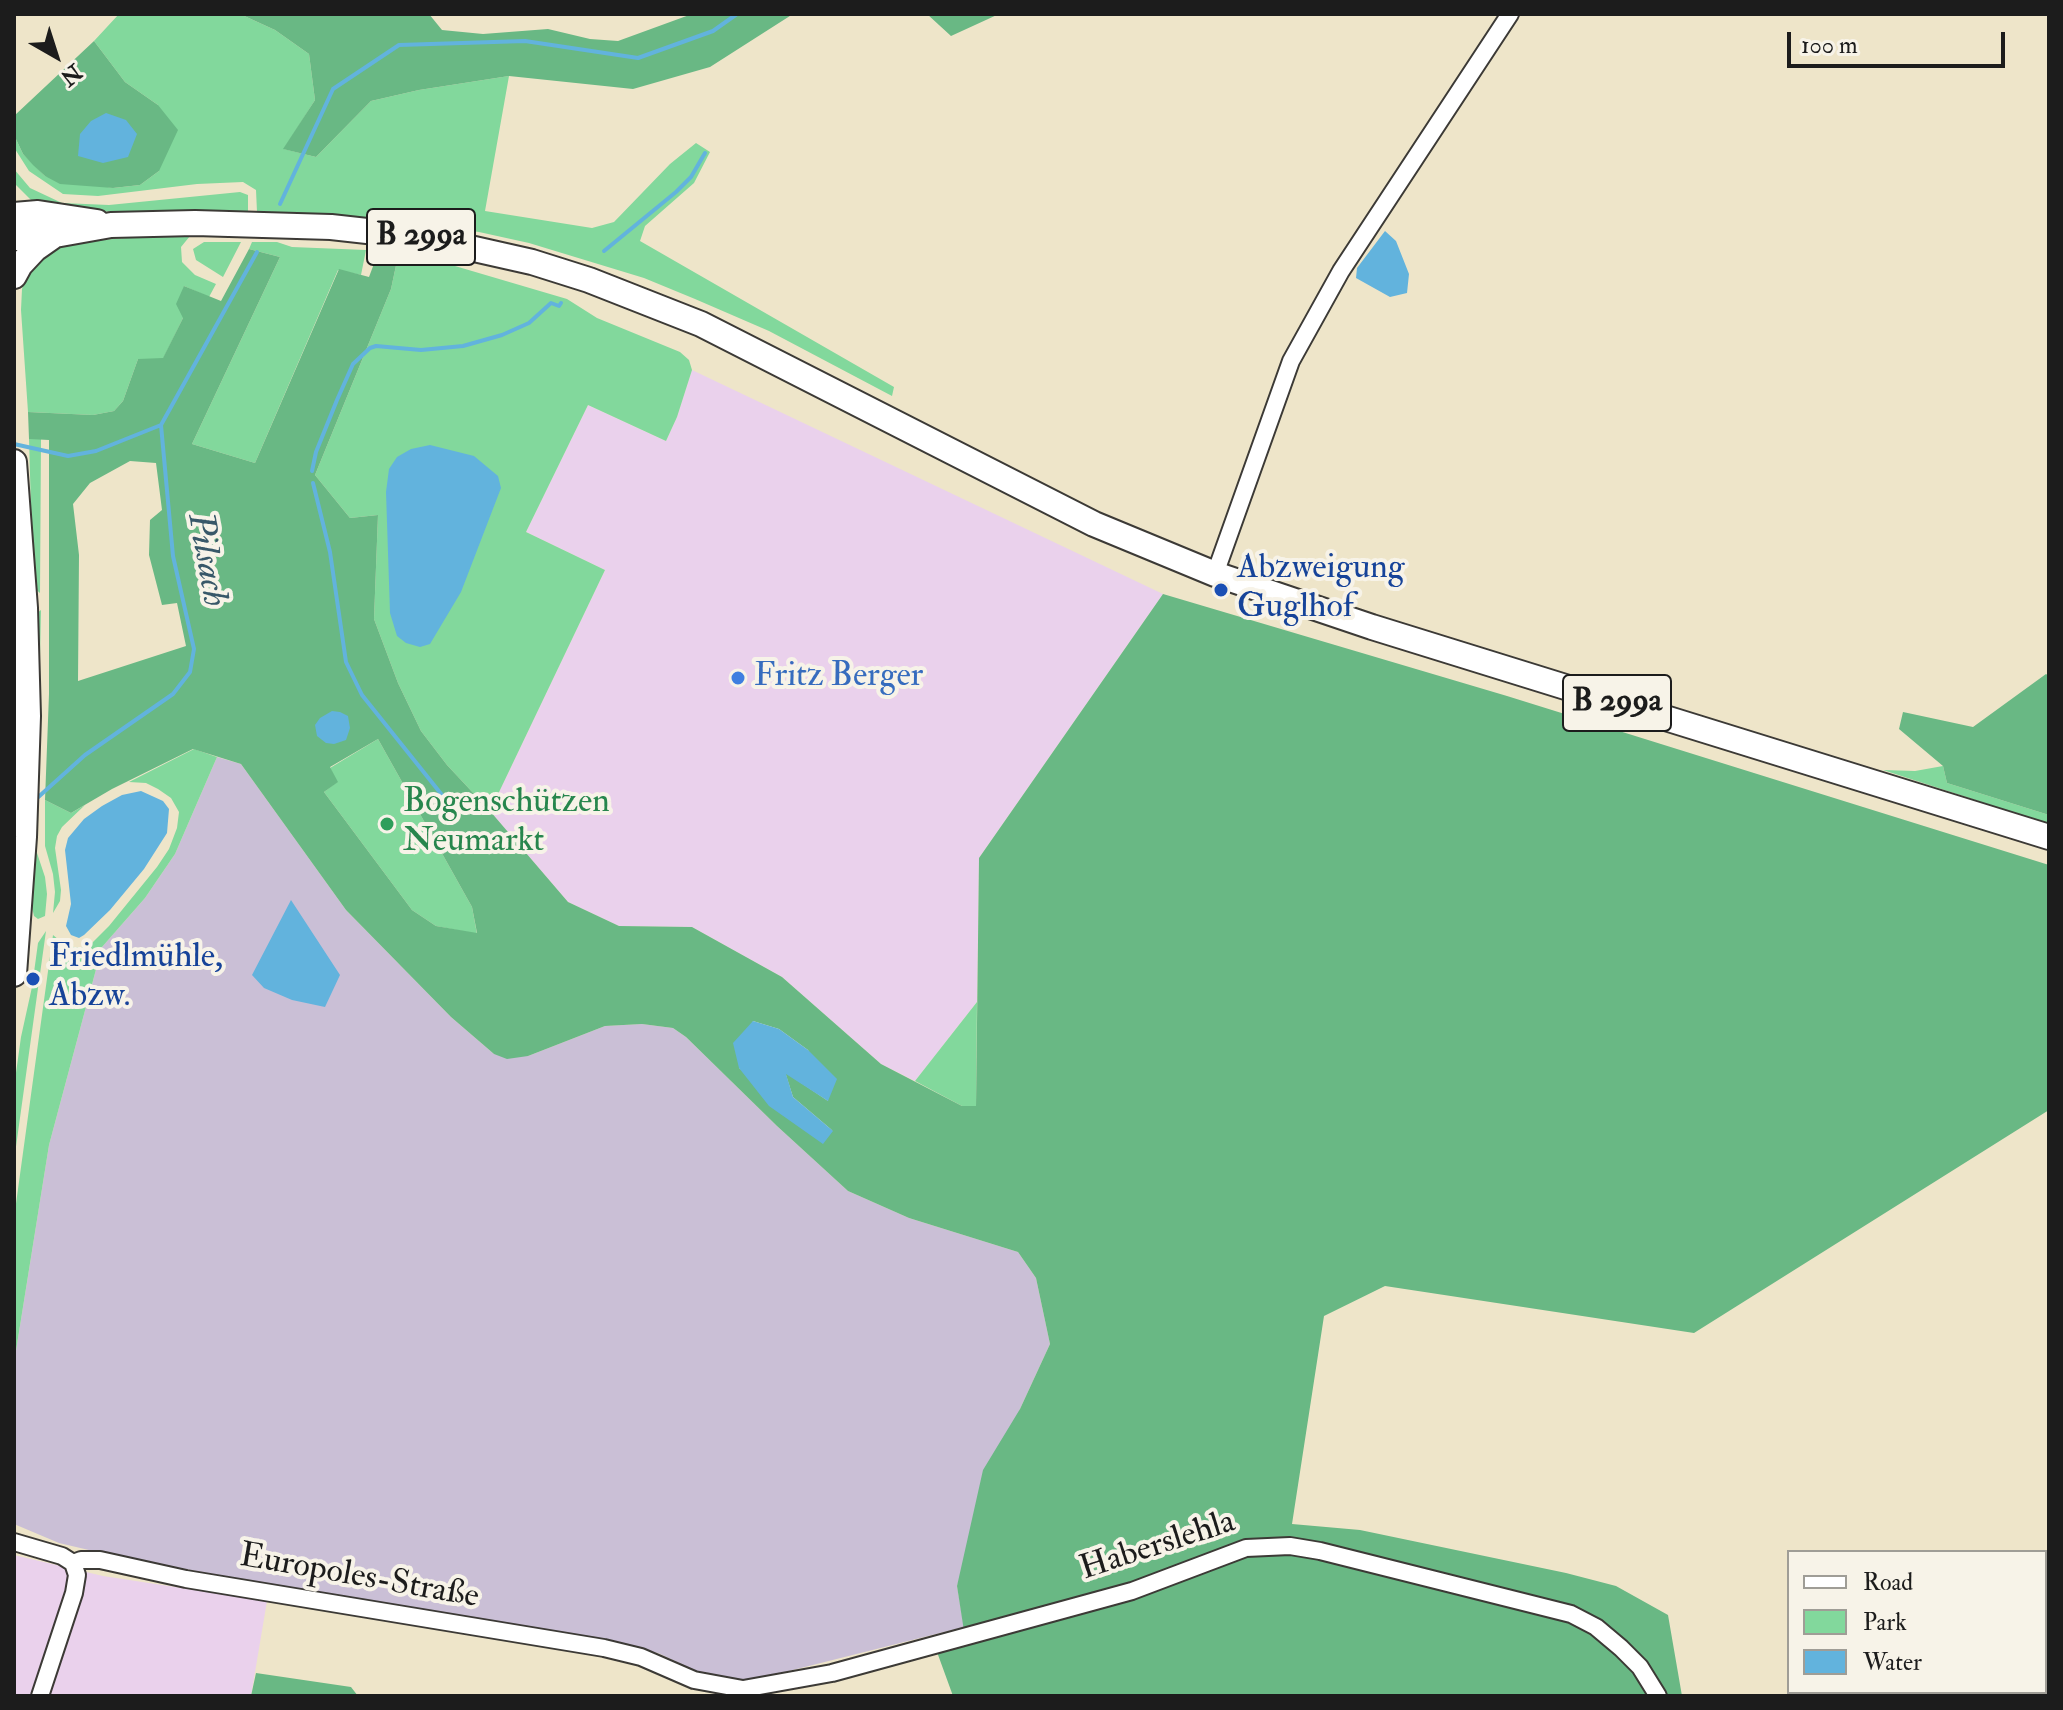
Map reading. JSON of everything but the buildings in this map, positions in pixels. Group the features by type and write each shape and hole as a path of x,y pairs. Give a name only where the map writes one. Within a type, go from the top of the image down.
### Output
{"main road":[{"name":"B 299a","path":"14,199 26,214 111,225 247,224 379,231 480,249 589,280 734,340 1094,524 1215,574 1372,627 2049,837"},
{"name":"B 299a","path":"14,238 55,235 111,225"},
{"name":"B 299a","path":"14,276 26,258 55,235"},
{"path":"14,462 27,663 26,793 14,974"}],"street":[{"path":"1215,574 1291,361 1341,271 1510,14"},
{"name":"Europoles-Straße","path":"14,1542 62,1556 73,1563 100,1560 186,1579 604,1648 641,1657 694,1680"},
{"name":"Haberslehla","path":"694,1680 743,1689 832,1673 1132,1591 1229,1552 1268,1545 1320,1551 1571,1614 1596,1627 1621,1648 1640,1667 1658,1696"},
{"path":"40,1696 74,1593 77,1575 73,1563"}],"shaded area":[{"path":"692,370 1163,594 979,858 977,1002 915,1081 881,1064 782,977 692,927 619,926 568,902 490,811 605,570 526,532 588,405 666,441"},
{"path":"217,757 241,764 346,910 451,1017 494,1054 528,1056 605,1026 642,1024 673,1028 848,1191 909,1218 1018,1252 1036,1278 1050,1344 1020,1409 957,1586 964,1627 749,1681 702,1674 658,1653 609,1642 472,1622 469,1635 267,1601 269,1584 123,1558 59,1543 14,1524 14,1363 49,1145 102,947 145,898 175,854"},
{"path":"14,1555 103,1576 267,1601 251,1696 14,1696"}],"green space":[{"path":"119,14 240,14 275,30 309,54 315,100 284,149 316,157 371,101 509,76 485,211 592,228 614,222 670,164 696,143 710,152 694,183 645,226 640,241 894,387 892,396 769,331 695,299 644,278 529,243 479,232 399,221 257,212 256,190 243,182 197,184 98,196 63,194 29,171 15,149 14,135 23,154 45,176 113,188 140,185 159,171 158,105 125,82 94,41"},
{"path":"240,14 429,14 442,30 483,34 548,29 590,39 618,41 692,14 793,14 710,67 633,89 509,76 371,101 316,157 283,149 315,100 309,54 275,30"},
{"path":"927,14 999,14 951,36"},
{"path":"94,41 125,82 158,105 178,130 159,171 140,185 113,188 60,184 33,165 23,154 14,135 14,116"},
{"path":"14,169 30,188 62,203 109,205 240,192 248,195 248,211 165,213 86,211 45,206 32,201 14,183"},
{"path":"190,236 181,247 182,262 195,275 216,284 209,297 184,286 183,318 163,359 138,359 123,401 114,411 93,415 28,412 22,289 27,274 48,250 74,242"},
{"path":"204,242 241,242 223,277 196,260 193,249"},
{"path":"252,242 366,250 361,275 338,270 255,463 192,444 280,257 249,249"},
{"path":"249,249 280,257 192,444 255,463 339,269 369,277 378,253 398,256 391,289 315,475 350,518 378,515 374,619 398,683 421,731 447,765 568,902 619,926 692,927 782,977 881,1064 962,1106 976,1106 979,858 1163,594 1507,696 2049,865 2049,1110 1694,1333 1385,1286 1324,1316 1292,1524 1360,1530 1616,1586 1668,1615 1682,1696 953,1696 937,1652 966,1644 957,1586 983,1470 1020,1409 1050,1344 1036,1278 1018,1252 909,1218 848,1191 673,1028 642,1024 605,1026 528,1056 507,1059 494,1054 451,1017 346,910 241,764 193,749 71,813 45,800 49,694 49,440 29,439 28,412 93,415 114,411 123,401 138,359 163,358 183,318 176,304 184,286 221,301","holes":["130,461 156,463 162,510 150,520 149,555 162,605 177,603 186,646 78,681 79,555 73,504 90,483","378,739 472,907 477,933 436,926 412,910 324,792 338,782 330,767","753,1021 779,1029 808,1050 828,1101 785,1072 793,1097 833,1131 739,1068"]},
{"path":"398,256 455,266 567,299 597,318 680,352 689,360 692,370 666,441 588,405 526,532 605,570 490,811 447,765 421,731 398,683 374,619 378,515 350,518 315,475 391,289"},
{"path":"29,439 41,439 40,593 34,588 33,579"},
{"path":"41,610 36,850 47,894 45,916 38,919 34,916 31,903 37,613"},
{"path":"2046,674 2049,676 2049,815 1947,783 1943,766 1899,729 1903,712 1973,727"},
{"name":"Bogenschützen Neumarkt","path":"378,739 472,907 477,934 436,926 412,910 324,792 337,782 330,768"},
{"path":"194,749 217,757 175,854 145,898 102,947 49,1145 14,1363 14,1218 53,935 65,945 79,948 90,945 157,867 169,849 179,812 171,798 158,789 146,783 129,782"},
{"path":"1943,766 1947,783 2049,815 2049,824 1883,770 1915,771"},
{"path":"45,800 71,813 85,805 57,836 55,848 61,890 60,901 53,913 55,892 45,846"},
{"path":"46,931 14,1161 14,1087 38,943"},
{"path":"977,1002 976,1107 962,1106 915,1081"},
{"path":"256,1673 351,1687 358,1696 251,1696"}],"water":[{"path":"106,113 126,120 137,134 128,157 103,163 78,156 80,134 91,121"},
{"path":"1385,231 1396,241 1409,274 1407,293 1390,297 1356,278 1357,268"},
{"path":"430,445 474,456 498,476 501,488 461,592 430,644 420,647 406,643 397,636 390,613 386,492 389,469 397,457 411,449"},
{"path":"332,711 348,716 350,728 346,740 334,744 326,743 317,736 315,725"},
{"path":"141,791 163,801 169,809 167,833 144,869 110,910 84,935 79,938 71,935 66,926 71,904 65,850 68,838 84,819 102,806 122,795"},
{"path":"291,900 340,975 325,1007 292,1000 264,988 252,975"},
{"path":"753,1021 779,1029 808,1050 837,1079 828,1101 786,1074 793,1097 833,1131 823,1144 769,1106 739,1068 733,1043"}],"waterway":[{"name":"Pilsach","path":"280,204 333,89 399,45 525,41 638,58 713,31 737,14"},
{"path":"604,251 676,192 691,177 705,153"},
{"name":"Pilsach","path":"35,800 85,755 173,694 190,672 194,649 173,556 161,425 257,252"},
{"path":"312,471 316,452 353,364 370,348 421,350 463,346 502,335 529,323 551,303 559,306 561,303"},
{"path":"14,444 68,456 96,451 161,425"},
{"path":"313,483 330,552 346,662 362,695 458,815"}],"place":[{"name":"Abzweigung Guglhof","path":"1221,590"},
{"name":"Fritz Berger","path":"738,678"},
{"name":"Bogenschützen Neumarkt","path":"387,824"},
{"name":"Friedlmühle, Abzw.","path":"33,979"}]}
